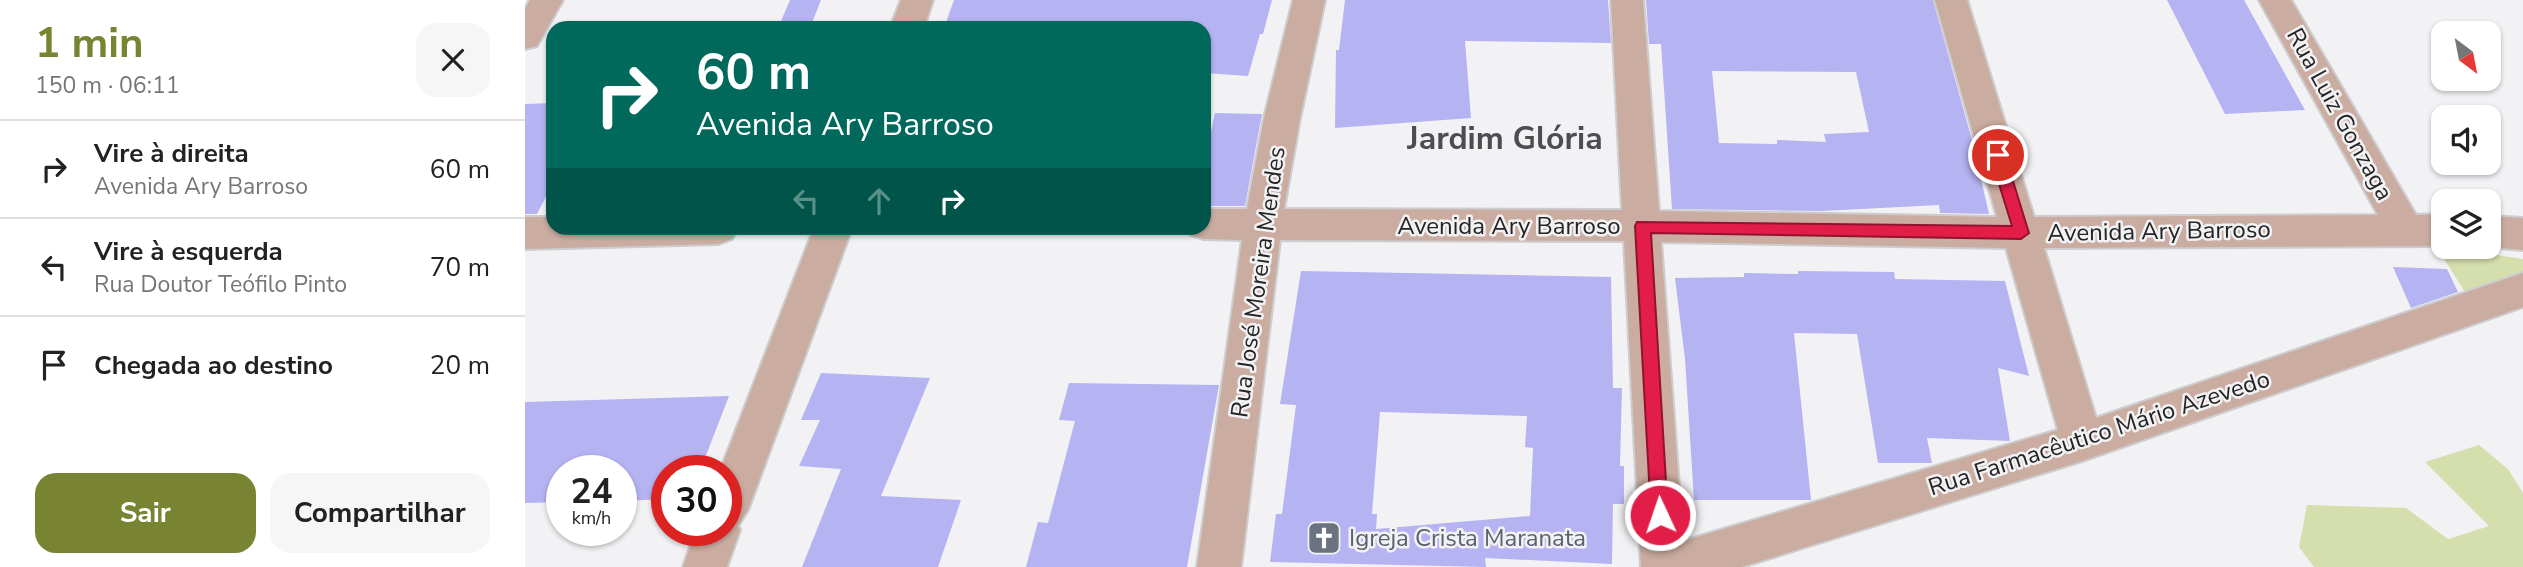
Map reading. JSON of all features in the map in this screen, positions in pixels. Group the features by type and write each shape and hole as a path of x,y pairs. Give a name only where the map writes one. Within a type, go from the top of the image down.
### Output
{"street":[{"path":"525,37 547,0"},
{"path":"910,21 917,0"},
{"name":"Rua José Moreira Mendes","path":"1219,567 1263,224 1282,118 1309,0"},
{"path":"1627,0 1663,567"},
{"path":"1951,0 2082,442"},
{"name":"Rua Luiz Gonzaga","path":"2275,0 2404,228"},
{"name":"Avenida Ary Barroso","path":"1211,224 1643,226 2021,233 2431,229"},
{"path":"525,233 546,232"},
{"path":"2501,233 2523,234"},
{"path":"742,467 829,235"},
{"name":"Rua Farmacêutico Mário Azevedo","path":"1671,567 2082,442 2523,290"},
{"path":"705,567 713,546"}],"green space":[{"path":"2501,256 2523,259 2523,271 2468,297 2444,259 2501,259"},
{"path":"2479,445 2508,469 2523,493 2523,567 2314,567 2299,547 2307,505 2406,508 2448,539 2489,526 2425,462"}],"building":[{"path":"790,0 821,0 813,21 781,21"},
{"path":"954,0 1272,0 1248,76 1211,73 1211,21 946,21"},
{"path":"1345,0 1608,0 1611,43 1465,41 1471,118 1335,128 1336,50 1339,50"},
{"path":"1646,0 1933,0 1972,140 1989,214 1940,213 1939,205 1822,211 1672,209 1661,44 1649,44","holes":["1712,71 1856,72 1869,132 1824,134 1826,142 1777,140 1777,144 1719,143"]},
{"path":"2167,0 2244,0 2305,110 2225,114"},
{"path":"546,103 546,197 537,214 525,214 525,104"},
{"path":"1215,113 1262,114 1245,206 1211,206 1211,132"},
{"path":"2393,267 2447,269 2458,292 2411,308"},
{"path":"1301,271 1611,277 1613,388 1622,388 1620,466 1624,466 1624,504 1613,504 1612,564 1485,558 1486,567 1270,562 1276,514 1282,514 1296,405 1280,404","holes":["1380,412 1527,416 1525,447 1533,448 1530,516 1376,529 1377,514 1372,514"]},
{"path":"1798,271 1894,272 1895,279 2005,281 2029,376 1998,368 2010,441 1927,438 1932,463 1878,463 1857,334 1794,333 1811,500 1694,500 1685,359 1675,278 1744,277 1744,273 1798,274"},
{"path":"821,373 930,378 881,496 961,500 938,567 802,567 841,469 799,466 820,420 801,420"},
{"path":"1069,383 1219,385 1187,567 1026,567 1038,522 1048,523 1075,421 1059,420"},
{"path":"729,396 706,455 651,455 651,500 637,500 637,455 546,455 546,502 525,503 525,402"}],"place":[{"name":"Igreja Crista Maranata","path":"1324,538"}],"district":[{"name":"Jardim Glória","path":"1505,138"}],"route":[{"path":"1660,515 1643,226 2021,233 1998,155"}]}
